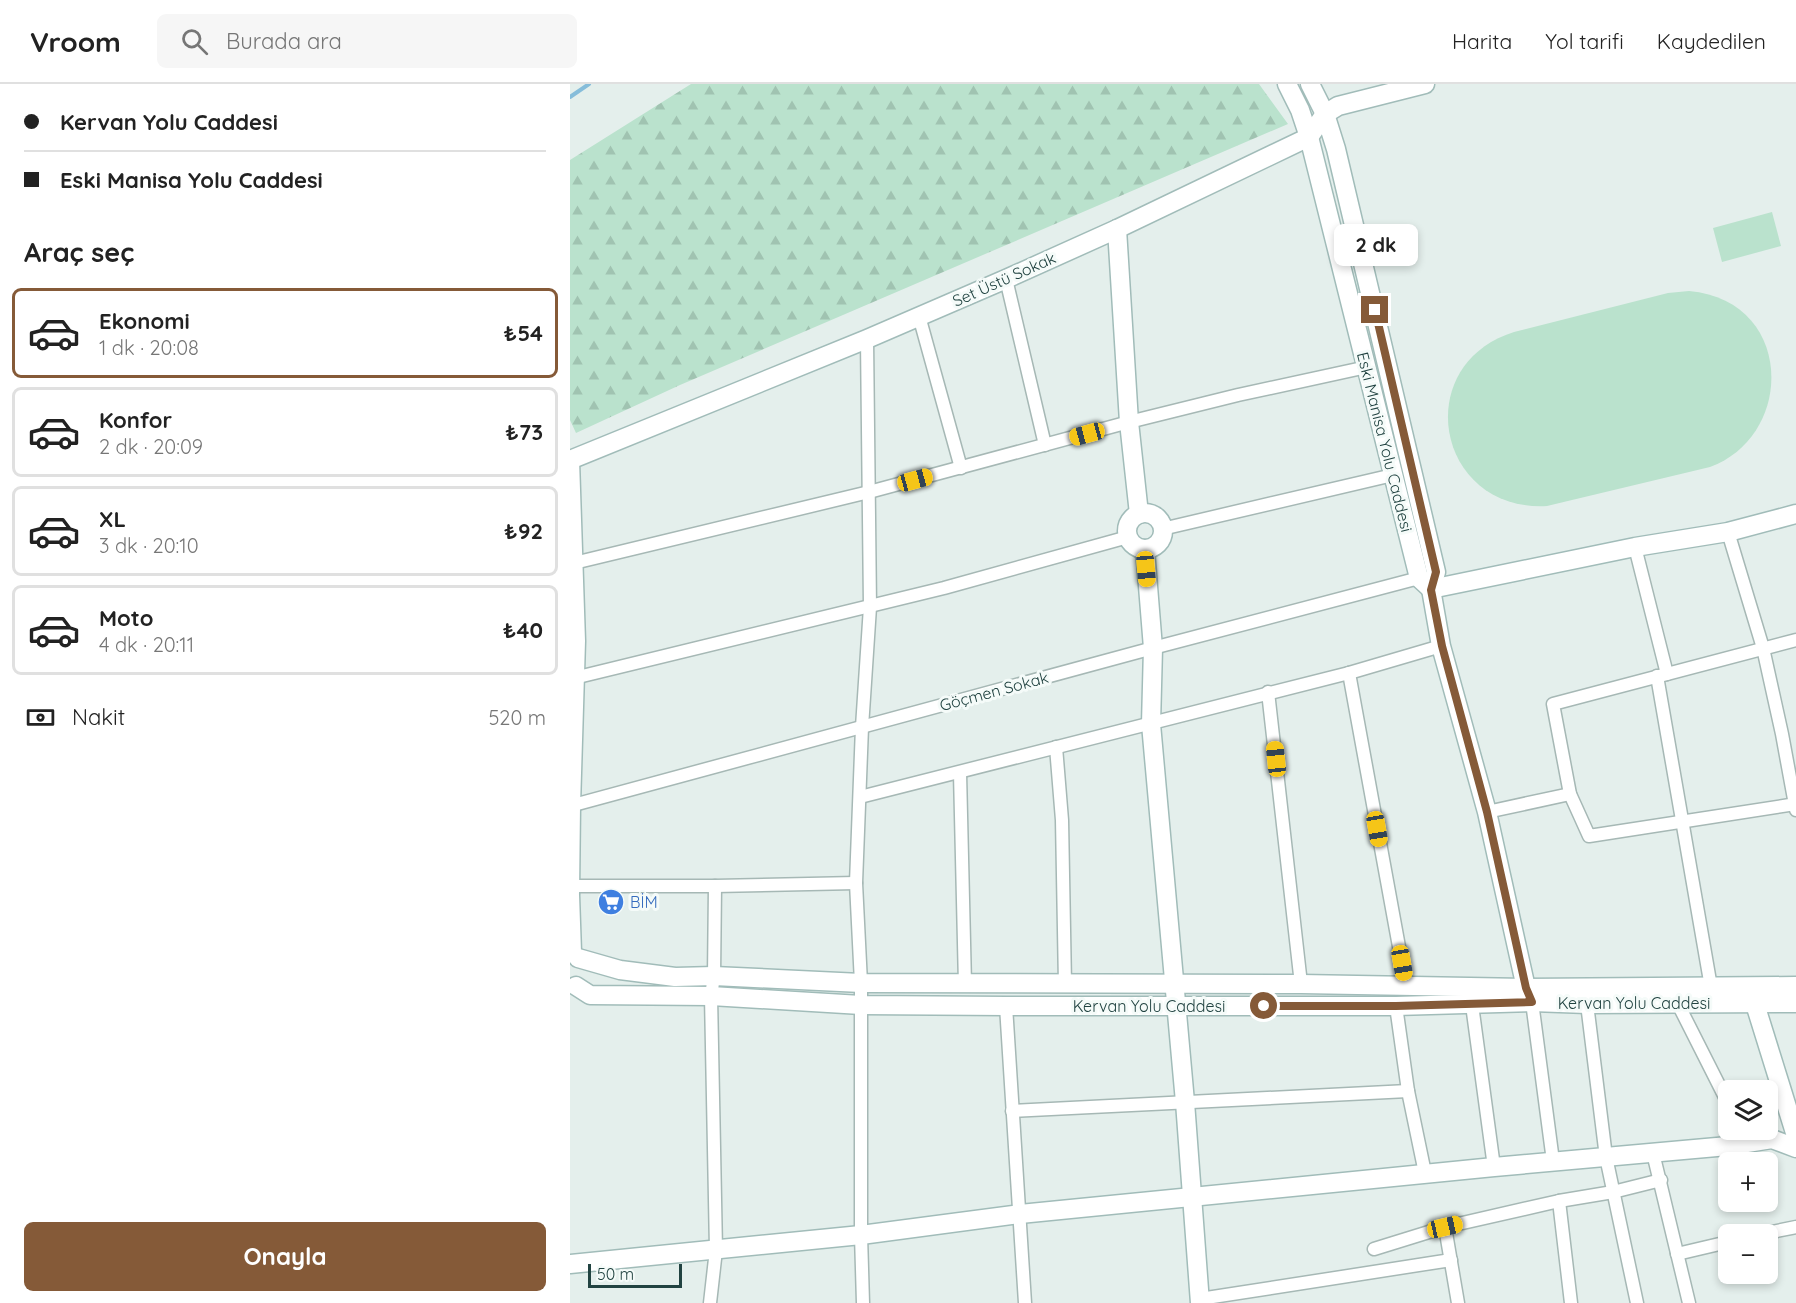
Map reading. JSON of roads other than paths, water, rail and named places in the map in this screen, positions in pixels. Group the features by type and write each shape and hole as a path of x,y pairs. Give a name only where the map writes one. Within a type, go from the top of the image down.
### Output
{"main road":[{"name":"Eski Manisa Yolu Caddesi","path":"1287,84 1300,110 1309,137 1393,475 1487,812 1529,995"},
{"name":"Eski Manisa Yolu Caddesi","path":"1310,84 1325,114 1336,149 1436,572 1425,584"},
{"path":"1325,114 1338,106 1425,84"},
{"name":"Set Üstü Sokak","path":"570,460 867,339 1117,229 1309,137 1325,114"},
{"path":"1117,229 1129,422 1139,514"},
{"path":"570,460 574,563 570,894 573,954 581,965 582,972 580,980 573,988"},
{"path":"1147,513 1160,522 1162,529 1160,541 1151,548 1144,549 1134,546 1127,533 1131,519 1139,514 1147,513"},
{"path":"1425,584 1728,532 1796,514"},
{"path":"1144,549 1153,648 1151,724 1185,1102 1200,1301"},
{"name":"Kervan Yolu Caddesi","path":"573,954 620,970 675,977 714,976 965,985 1406,985 1529,995 1587,1004 1678,1004 1754,995 1796,986"},
{"name":"Kervan Yolu Caddesi","path":"573,988 590,995 711,996 861,1005 1176,1007 1472,1005 1529,995 1711,987 1796,1003"},
{"path":"1754,995 1796,1136"},
{"path":"570,1264 861,1235 1020,1214 1425,1173 1728,1146 1766,1140"},
{"path":"1775,1140 1796,1148"}],"street":[{"path":"1006,279 1045,445"},
{"path":"919,316 961,468"},
{"path":"863,1303 861,983 856,883 862,727 870,607 867,339"},
{"path":"574,563 868,492 1238,395 1367,367"},
{"path":"1162,529 1393,475"},
{"path":"1728,532 1763,648 1796,807 1590,836 1570,794 1553,704 1763,648 1796,640"},
{"path":"574,678 870,607 1128,537"},
{"path":"1635,547 1662,675 1682,822 1711,987"},
{"name":"Göçmen Sokak","path":"570,806 1153,648 1425,584"},
{"path":"860,797 1349,673 1442,646"},
{"path":"1349,673 1406,985"},
{"path":"1268,692 1301,984"},
{"path":"1782,734 1796,730"},
{"path":"1056,747 1062,820 1065,985"},
{"path":"960,773 965,985"},
{"path":"1487,812 1570,794"},
{"path":"570,886 856,883"},
{"path":"710,1303 716,1250 711,996 714,976 715,886"},
{"path":"1529,995 1553,1161"},
{"path":"1587,1004 1606,1157 1637,1303"},
{"path":"1678,1004 1718,1083"},
{"path":"1472,1005 1494,1167"},
{"path":"1006,1006 1025,1303"},
{"path":"1396,1006 1408,1091 1425,1173"},
{"path":"1012,1111 1408,1091"},
{"path":"1653,1153 1689,1303"},
{"path":"1374,1249 1445,1227 1660,1180"},
{"path":"1559,1201 1571,1303"},
{"path":"1445,1227 1458,1303"},
{"path":"1778,1231 1796,1227"},
{"path":"1677,1254 1718,1244"},
{"path":"1200,1301 1451,1260"}],"waterway":[{"path":"570,97 589,84"}],"place":[{"name":"BİM","path":"611,902"}]}
